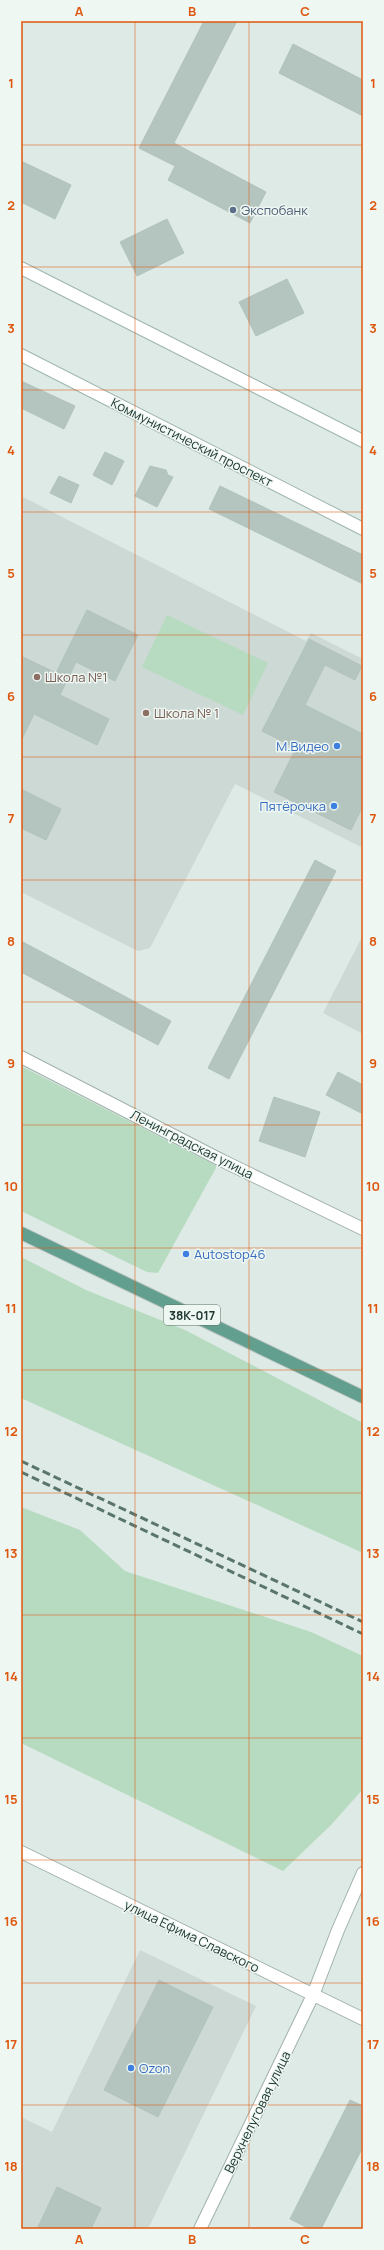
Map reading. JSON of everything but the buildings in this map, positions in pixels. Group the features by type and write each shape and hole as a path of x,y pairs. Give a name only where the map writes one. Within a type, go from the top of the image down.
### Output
{"main road":[{"name":"38К-017","path":"21,1233 363,1397"}],"street":[{"path":"21,268 363,441"},
{"name":"Коммунистический проспект","path":"21,355 363,529"},
{"name":"Ленинградская улица","path":"21,1057 219,1159 363,1229"},
{"name":"улица Ефима Славского","path":"21,1852 363,2019"},
{"name":"Верхнелуговая улица","path":"200,2229 313,1995 338,1930 363,1873"}],"shaded area":[{"name":"Школа № 1","path":"21,496 306,641 311,633 363,659 363,848 235,784 150,948 138,951 21,892"},
{"path":"363,935 363,1034 323,1013"},
{"path":"140,1950 256,2006 148,2229 21,2229 21,2117 52,2132"}],"green space":[{"path":"167,615 268,663 243,715 142,667"},
{"path":"21,1066 217,1166 158,1273 147,1272 21,1211"},
{"path":"21,1257 86,1290 185,1330 363,1423 363,1553 21,1398"},
{"path":"21,1507 80,1530 125,1571 311,1632 363,1656 363,1789 331,1825 283,1871 21,1743"}],"railway":[{"path":"21,1461 363,1622"},
{"path":"21,1472 363,1634"}],"place":[{"name":"Экспобанк","path":"233,210"},
{"name":"Школа №1","path":"37,677"},
{"name":"Школа № 1","path":"146,713"},
{"name":"М.Видео","path":"337,746"},
{"name":"Пятёрочка","path":"334,806"},
{"name":"Autostop46","path":"186,1254"},
{"name":"Ozon","path":"131,2068"}]}
